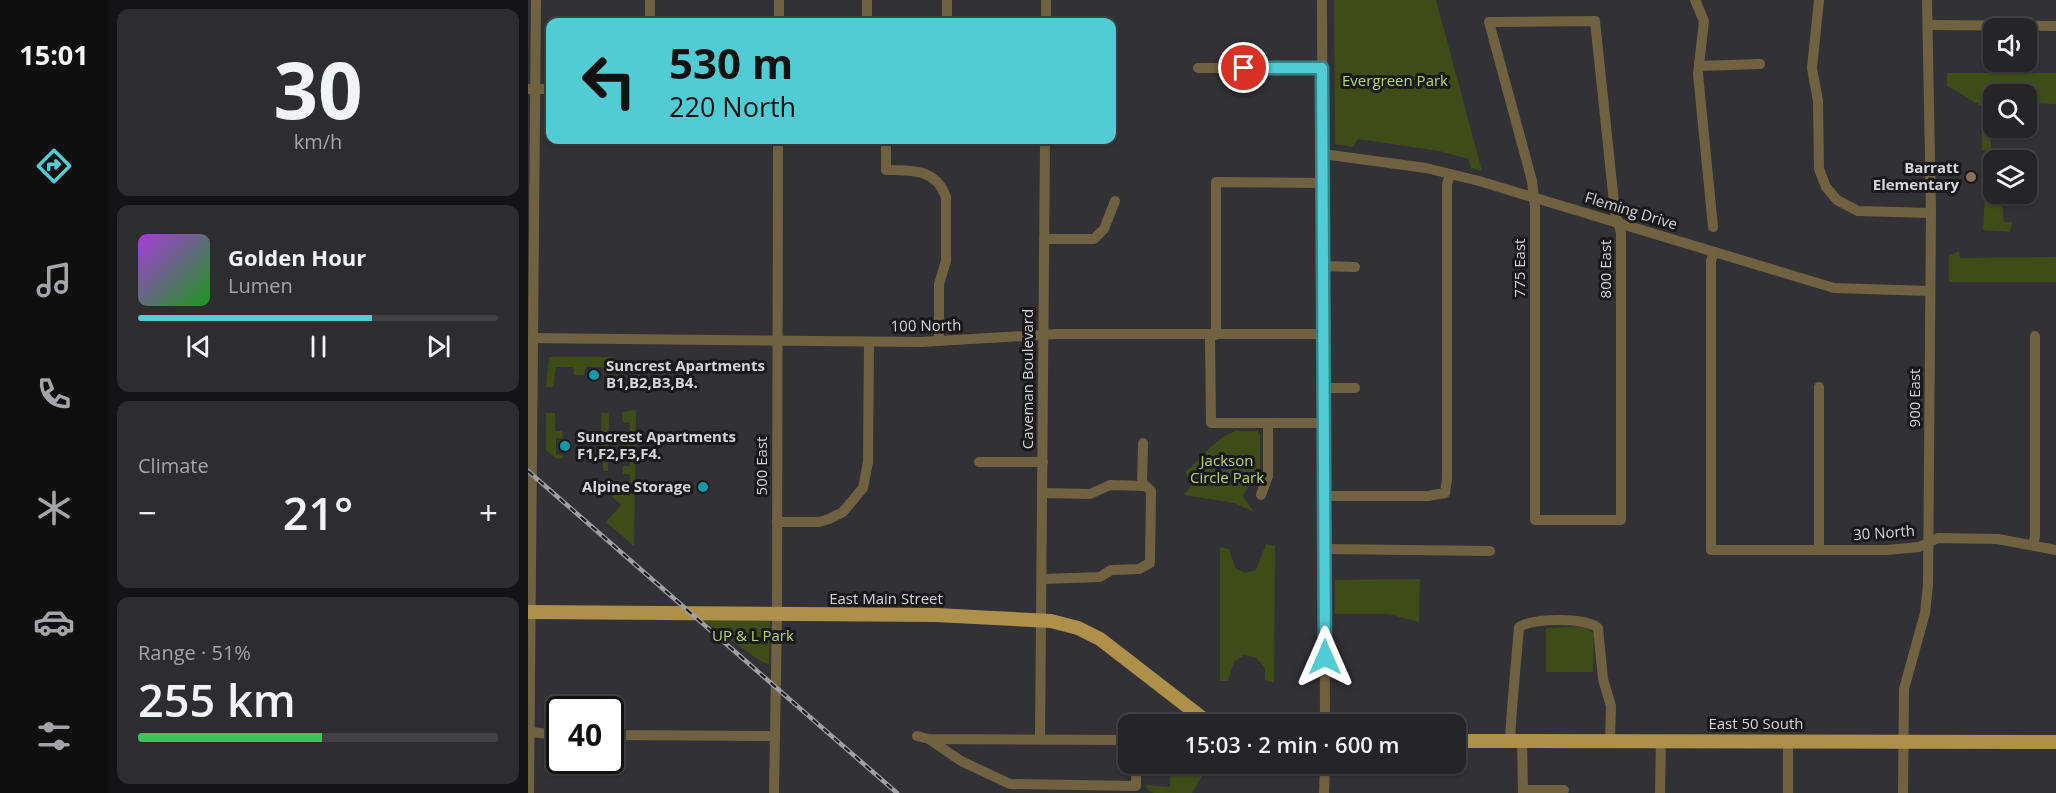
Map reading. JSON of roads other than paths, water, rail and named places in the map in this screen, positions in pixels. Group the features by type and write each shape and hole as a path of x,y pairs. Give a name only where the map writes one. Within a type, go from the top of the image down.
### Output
{"main road":[{"name":"East Main Street","path":"529,612 936,615 1041,620 1078,628 1100,639 1194,714"},
{"name":"East 50 South","path":"1466,741 2056,742"}],"street":[{"path":"530,793 531,89 536,0"},
{"path":"650,0 650,18"},
{"path":"779,0 779,18"},
{"path":"867,0 867,18"},
{"path":"947,0 947,18"},
{"path":"1046,0 1046,18"},
{"path":"1322,0 1325,714"},
{"path":"1695,0 1704,21 1699,66 1713,227"},
{"path":"1819,0 1812,68 1818,101 1822,179 1837,200 1858,211 1930,213"},
{"name":"900 East","path":"1903,793 1904,689 1927,601 1929,542 1928,0"},
{"name":"775 East","path":"1595,21 1489,22 1532,181 1534,197 1535,520 1621,520"},
{"name":"800 East","path":"1595,21 1621,233 1621,520"},
{"path":"1928,25 2056,26"},
{"path":"1699,66 1760,64"},
{"path":"1198,68 1322,68"},
{"name":"500 East","path":"774,793 777,615 778,144"},
{"path":"886,144 886,170 922,171 938,182 943,189 946,206 946,261 939,284 939,341"},
{"name":"Caveman Boulevard","path":"1040,739 1045,144"},
{"name":"Fleming Drive","path":"1323,154 1374,160 1450,174 1844,290 1930,291"},
{"path":"1324,496 1428,496 1445,493 1447,479 1447,185 1450,174"},
{"path":"1323,183 1216,182 1210,423 1324,423"},
{"path":"1044,239 1095,239 1104,229 1115,201"},
{"name":"30 North","path":"1714,252 1711,261 1711,550 1887,550 1919,547 1938,538 1988,538 2056,550"},
{"path":"1323,266 1355,267"},
{"name":"100 North","path":"531,339 869,342 1044,336 1324,334"},
{"path":"2033,545 2035,536 2035,336"},
{"path":"777,522 819,522 829,519 843,512 863,488 868,462 869,342"},
{"path":"1819,387 1819,550"},
{"path":"1324,388 1355,388"},
{"path":"1261,495 1268,476 1268,423"},
{"path":"1143,443 1144,486"},
{"path":"979,462 1042,462"},
{"path":"1041,579 1100,577 1110,570 1139,569 1150,563 1151,491 1144,486 1110,485 1099,492 1090,494 1042,493"},
{"path":"1324,549 1490,551"},
{"path":"1564,789 1523,791 1511,691 1518,662 1519,627 1529,621 1587,621 1598,628 1603,679 1611,706 1610,740"},
{"path":"530,732 546,734"},
{"path":"624,735 775,736"},
{"path":"917,736 929,739 1118,740"},
{"path":"929,739 961,761 1010,784 1076,789 1136,786 1136,774"},
{"path":"1660,793 1661,741"},
{"path":"1788,741 1788,793"},
{"path":"1324,793 1325,774"}],"railway":[{"path":"528,471 897,793"}],"place":[{"name":"Barratt Elementary","path":"1971,177"},
{"name":"Suncrest Apartments B1,B2,B3,B4.","path":"594,375"},
{"name":"Suncrest Apartments F1,F2,F3,F4.","path":"565,446"},
{"name":"Alpine Storage","path":"703,487"}],"park label":[{"name":"Evergreen Park","path":"1395,81"},
{"name":"Jackson Circle Park","path":"1227,470"},
{"name":"UP & L Park","path":"753,636"}]}
